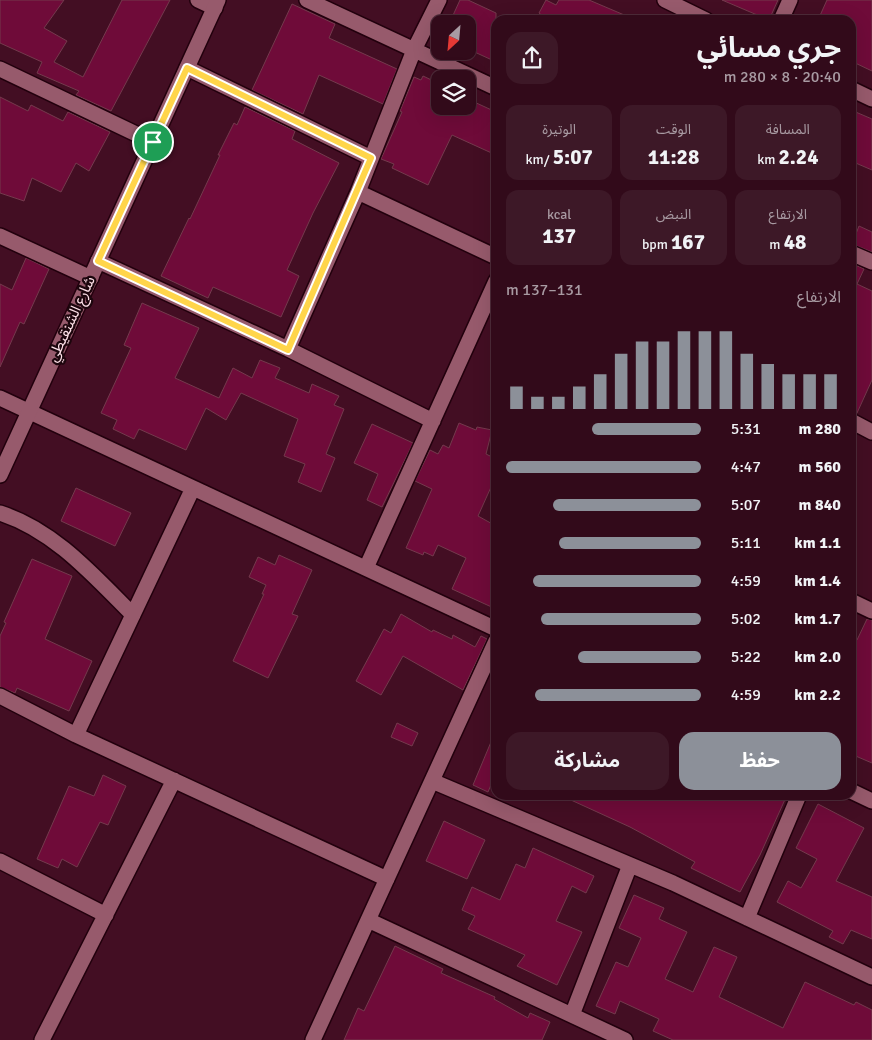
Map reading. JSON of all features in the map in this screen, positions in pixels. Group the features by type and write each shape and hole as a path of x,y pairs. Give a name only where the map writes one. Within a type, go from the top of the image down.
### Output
{"street":[{"path":"198,0 216,4"},
{"path":"307,0 491,86"},
{"path":"288,350 358,192 414,50 439,0"},
{"path":"665,0 696,15"},
{"path":"783,15 790,0"},
{"name":"شارع الشنقيطي","path":"0,475 216,4"},
{"path":"187,68 371,158"},
{"path":"0,69 153,142"},
{"path":"856,91 872,99"},
{"path":"358,192 491,254"},
{"path":"0,236 90,278"},
{"path":"856,255 872,262"},
{"path":"98,261 288,350 433,421"},
{"path":"366,568 491,292"},
{"path":"0,398 491,627"},
{"path":"856,424 872,432"},
{"path":"76,734 194,488"},
{"path":"0,513 33,527 61,546 96,577 133,615"},
{"path":"856,603 872,611"},
{"path":"313,1040 491,652"},
{"path":"0,696 76,734 387,879"},
{"path":"42,1040 174,780"},
{"path":"432,781 630,864 872,977"},
{"path":"856,793 872,800"},
{"path":"747,918 797,800"},
{"path":"0,861 106,915"},
{"path":"572,1015 630,864"},
{"path":"368,920 572,1015 618,1039"}],"building":[{"path":"0,0 64,0 44,28 67,41 54,62 83,77 122,0 170,0 111,111 76,95 79,91 37,73 42,62 0,43"},
{"path":"460,0 468,0 496,13 496,15 491,15 491,60 476,53 476,15 453,15"},
{"path":"546,0 556,5 559,0 589,0 624,15 542,15 539,13"},
{"path":"722,0 778,0 771,15 757,15"},
{"path":"827,0 872,0 872,71 856,63 856,15 820,15"},
{"path":"292,4 335,24 329,38 397,69 383,104 319,75 303,114 252,90"},
{"path":"423,76 431,80 431,115 476,115 476,103 491,110 491,153 452,135 428,185 392,168 394,164 381,159 402,112 400,111 414,77 421,80"},
{"path":"0,97 28,111 31,105 63,121 68,112 110,132 89,171 76,163 61,192 32,178 24,201 0,193"},
{"path":"245,107 295,131 292,139 339,163 313,213 287,270 299,276 281,317 213,287 208,298 161,276 220,155 218,155 234,123 237,125"},
{"path":"856,112 872,119 872,170 856,163"},
{"path":"859,226 872,232 872,252 856,246 856,234"},
{"path":"26,258 49,269 24,324 20,322 0,367 0,284 12,290"},
{"path":"856,265 864,269 857,284 872,291 872,380 857,413"},
{"path":"142,303 199,328 175,378 219,398 233,368 252,378 260,360 280,368 275,378 309,393 312,384 339,396 334,405 344,409 326,454 335,458 321,492 298,482 305,464 284,456 298,419 241,393 226,420 206,408 186,450 139,429 134,439 113,429 117,420 101,413 131,348 124,345"},
{"path":"459,423 476,430 477,427 491,430 486,454 491,456 491,487 478,516 491,523 491,607 452,589 466,558 438,545 433,556 424,552 423,555 406,548 432,489 415,481 430,450 438,454 443,445 449,448"},
{"path":"372,424 413,443 382,507 367,500 378,474 354,463"},
{"path":"76,488 131,513 115,546 61,521"},
{"path":"279,555 312,570 292,614 298,616 268,678 233,661 264,594 262,594 266,585 249,577 258,557 275,565"},
{"path":"32,559 72,576 45,639 92,661 69,711 17,688 15,693 0,687 0,636 6,623 4,622"},
{"path":"401,614 432,632 433,630 452,639 453,635 475,647 481,636 487,639 463,690 403,656 381,695 356,681 384,629 391,633"},
{"path":"867,619 872,620 872,763 856,756 857,640"},
{"path":"397,723 418,733 412,746 391,737"},
{"path":"491,742 491,785 488,792 473,785"},
{"path":"103,775 126,786 108,825 100,822 77,867 62,859 58,868 37,859 69,786 94,796"},
{"path":"571,800 785,800 760,855 740,892 691,868 695,862 630,827"},
{"path":"818,804 864,828 836,881 872,897 872,939 851,930 843,944 829,937 833,931 777,902 788,881 801,888 817,859 796,848"},
{"path":"444,821 485,840 467,879 426,861"},
{"path":"533,848 594,876 586,893 572,886 556,921 582,932 557,985 517,966 525,955 468,929 475,916 462,910 472,887 500,900 516,864 525,868"},
{"path":"634,895 664,908 659,919 687,932 665,979 693,992 714,947 737,957 719,997 783,1028 805,982 854,1005 856,1002 872,1010 872,1040 673,1040 653,1031 659,1019 620,1001 615,1014 596,1006 616,962 628,967 641,938 619,928"},
{"path":"395,946 443,969 441,973 495,997 494,999 528,1018 530,1013 550,1022 542,1040 344,1040 358,1008 364,1011"}],"route":[{"path":"187,68 371,158 358,192 288,350 98,261 153,142 187,68"}]}
